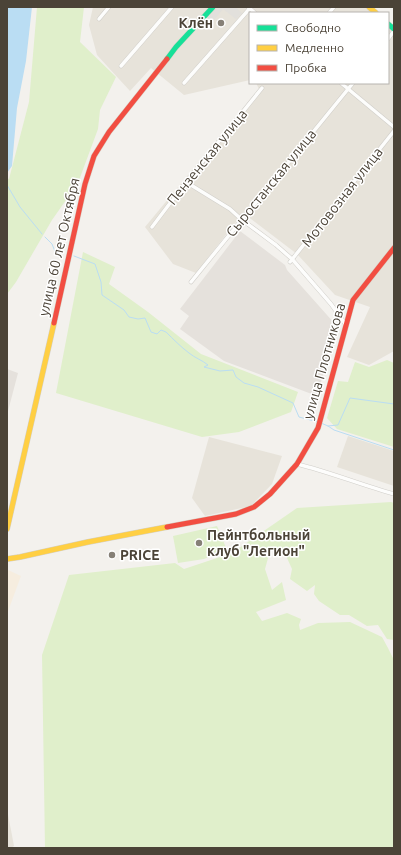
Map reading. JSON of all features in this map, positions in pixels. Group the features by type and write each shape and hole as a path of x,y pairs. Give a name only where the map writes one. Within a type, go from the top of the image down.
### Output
{"main road":[{"name":"улица 60 лет Октября","path":"7,529 85,184 94,156 109,132 176,47 213,7"},
{"name":"улица Плотникова","path":"297,464 318,428 353,300 394,248"},
{"path":"7,559 236,514 254,507 270,494 297,464"}],"street":[{"path":"99,19 109,7"},
{"path":"121,66 172,7"},
{"path":"184,83 249,8"},
{"path":"342,84 394,127"},
{"name":"Сыростанская улица","path":"191,282 352,84"},
{"name":"Пензенская улица","path":"152,227 186,182 262,88"},
{"name":"Мотовозная улица","path":"291,261 394,131"},
{"path":"186,182 230,210 276,245 331,304 347,326"},
{"path":"297,464 314,468 394,494"}],"shaded area":[{"path":"93,7 367,7 373,12 249,12 249,80 184,95 151,68 130,91 97,55 89,25"},
{"path":"217,7 235,7 242,13 236,19 223,9 210,25 205,21"},
{"path":"389,24 394,27 394,351 369,365 347,357 370,307 335,295 297,254 243,213 196,273 173,264 145,227 259,89 256,84 389,84"},
{"path":"240,231 285,265 287,270 335,324 317,396 224,361 180,329 189,316 180,309"},
{"path":"7,369 18,373 7,415"},
{"path":"348,436 394,451 394,486 337,467"},
{"path":"209,437 282,456 272,484 251,506 205,516 192,498"},
{"path":"8,570 21,576 7,614 7,571"},
{"path":"7,809 14,846 11,848 7,848"}],"green space":[{"path":"37,7 84,7 80,42 116,77 100,110 98,129 78,183 52,220 16,282 7,294 7,178 9,179 29,102"},
{"path":"83,252 115,267 109,284 148,312 201,354 298,392 291,412 239,432 202,437 56,393"},
{"path":"387,360 394,363 394,447 337,429 327,418 338,381 348,382 355,362 369,367"},
{"path":"394,503 394,640 387,639 378,625 367,626 349,615 340,615 319,601 314,594 315,585 307,591 290,579 292,569 283,549 270,551 265,569 272,590 282,582 286,600 256,612 262,621 287,613 301,619 299,625 300,630 318,623 350,622 382,637 394,660 394,848 45,848 42,655 69,575 175,563 184,569 232,553 297,508"},
{"name":"Пейнтбольный клуб \"Легион\"","path":"217,526 227,550 204,559 178,563 173,536"}],"water":[{"path":"7,7 32,7 26,61 17,108 12,166 7,173"}],"waterway":[{"path":"7,185 20,207 42,234"},
{"path":"45,237 52,244 56,254 63,253"},
{"path":"74,256 95,264 101,282 102,295 124,310 129,317 138,319 145,318 151,332 157,334 161,330 166,332 191,355 208,365 204,367 220,371 233,370 236,377 244,383 258,387 293,403 299,417 318,422"},
{"path":"328,426 338,425 350,398 394,404"},
{"path":"321,423 334,430 394,450"}],"traffic: fast":[{"path":"167,59 176,47 213,7"},
{"path":"389,25 394,29"}],"traffic: slow":[{"path":"369,7 375,12"},
{"path":"7,529 54,323"},
{"path":"7,559 167,527"}],"traffic: jam":[{"path":"54,323 85,184 94,156 109,132 167,59"},
{"path":"167,527 236,514 254,507 270,494 297,464 318,428 353,300 394,248"}],"place":[{"name":"Клён","path":"221,23"},
{"name":"Пейнтбольный клуб \"Легион\"","path":"199,543"},
{"name":"PRICE","path":"112,555"}]}
